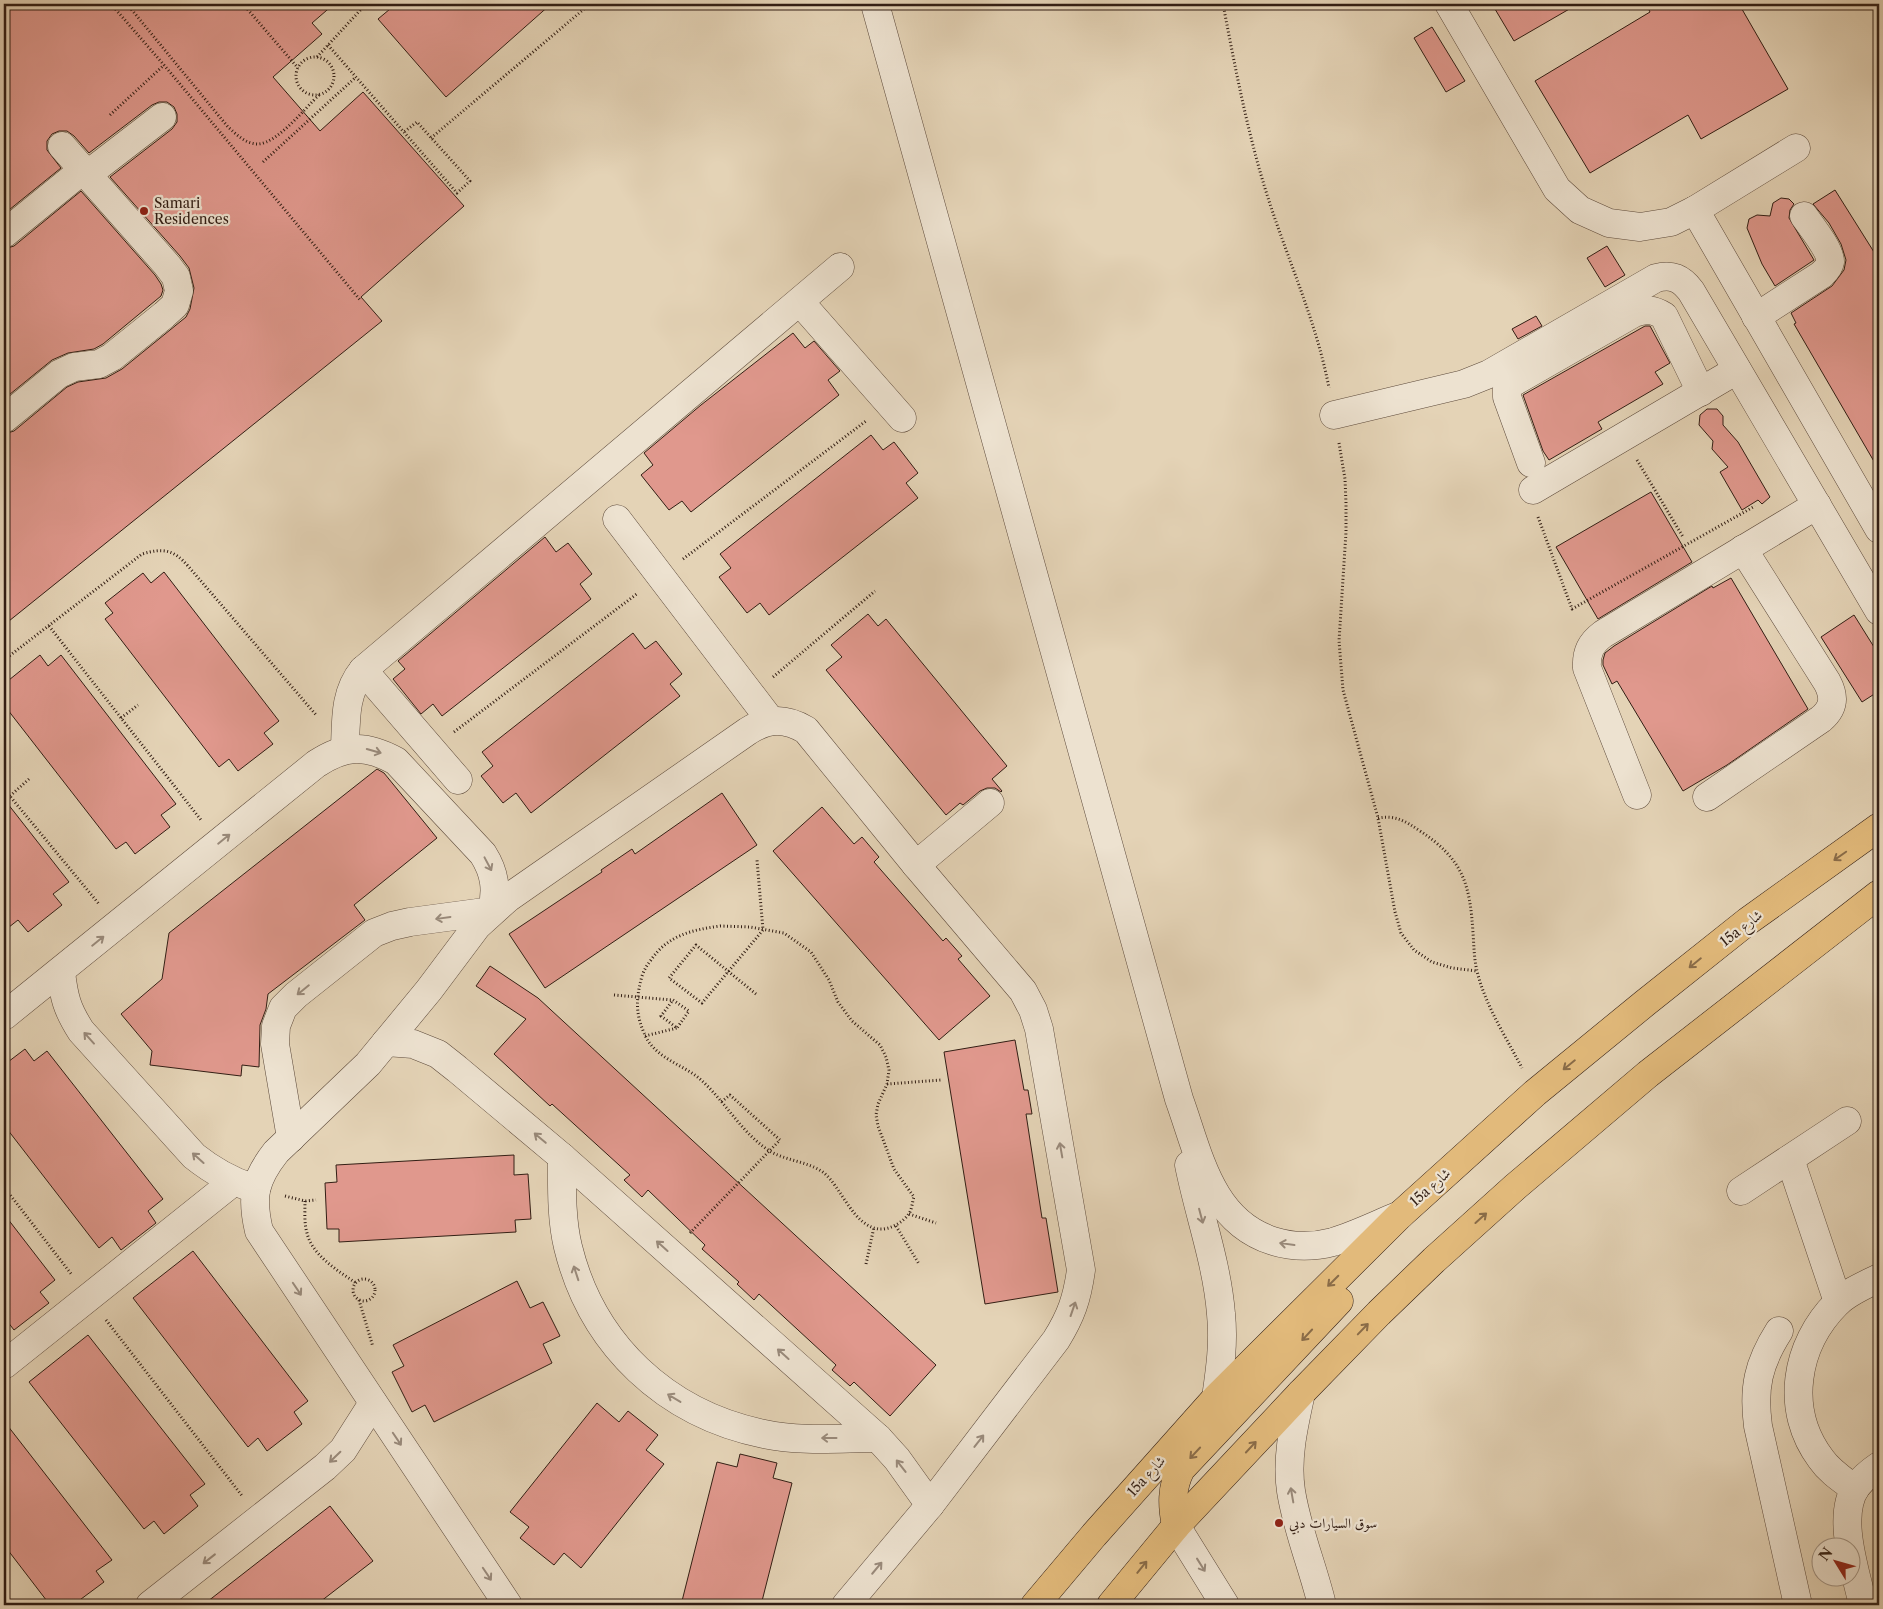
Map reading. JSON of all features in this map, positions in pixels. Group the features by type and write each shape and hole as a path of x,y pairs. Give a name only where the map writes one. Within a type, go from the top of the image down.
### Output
{"main road":[{"name":"15a شارع","path":"1034,1605 1216,1398 1400,1215 1535,1093 1748,921 1879,827"},
{"path":"1111,1605 1176,1526 1301,1393 1420,1273 1515,1187 1648,1074 1879,894"},
{"path":"1176,1526 1172,1507 1173,1492 1175,1479 1181,1469 1366,1273 1380,1255 1400,1215"}],"street":[{"path":"875,4 1179,1099 1211,1186 1223,1207 1240,1224 1261,1237 1284,1244 1308,1246 1332,1242 1400,1215"},
{"path":"1449,4 1557,189 1580,210 1609,223 1640,227 1671,222 1695,210 1796,148"},
{"path":"4,234 162,117"},
{"path":"4,419 59,374 74,368 99,364 112,357 175,305 179,291 176,277 62,146"},
{"path":"1695,210 1879,528"},
{"path":"1756,316 1821,275 1830,263 1826,249 1804,216"},
{"path":"345,750 347,703 355,679 363,670 840,267"},
{"path":"1334,416 1464,384 1489,374 1656,278 1676,277 1685,283 1818,504 1879,611"},
{"path":"800,302 902,418"},
{"path":"1531,463 1509,404 1507,389 1512,383 1634,313 1644,309 1655,310 1664,316 1701,392"},
{"path":"1540,501 1701,392 1737,370"},
{"path":"1637,795 1586,668 1589,648 1595,640 1604,634 1818,504"},
{"path":"617,519 771,721"},
{"path":"1707,797 1820,719 1829,712 1833,702 1832,691 1827,682 1743,549"},
{"path":"363,670 458,780"},
{"path":"4,1365 89,1297 245,1186 276,1152 368,1064 429,990 477,926 508,898 759,725 771,721 784,721 796,724 806,730 916,865 1011,974 1033,1010 1044,1049 1081,1270 1078,1295 1070,1319 1056,1340 930,1505 846,1605"},
{"path":"4,1016 118,926 316,764 330,755 345,750 363,748 380,753 396,761 483,854 491,867 495,881 492,911"},
{"path":"916,865 990,803"},
{"path":"291,1138 276,1044 276,1026 283,1008 296,995 374,933 410,922 492,911"},
{"path":"61,972 63,993 70,1013 81,1030 194,1156 213,1171 245,1186 259,1231 508,1605"},
{"path":"386,1042 413,1044 438,1054 562,1157 878,1438 908,1474 930,1505"},
{"path":"1179,1099 1192,1181 1214,1270 1221,1315 1222,1363 1216,1398"},
{"path":"1741,1191 1848,1121"},
{"path":"562,1157 562,1210 568,1246 578,1281 599,1321 614,1344 638,1370 666,1394 698,1412 731,1426 775,1436 878,1438"},
{"path":"1790,1159 1838,1302"},
{"path":"1855,1488 1837,1476 1821,1460 1813,1447 1801,1419 1797,1397 1800,1370 1807,1345 1821,1322 1838,1302 1879,1278"},
{"path":"1779,1331 1768,1348 1760,1366 1755,1406 1798,1605"},
{"path":"1301,1393 1293,1428 1290,1459 1291,1489 1297,1519 1315,1575 1322,1605"},
{"path":"150,1605 325,1467 343,1450 373,1403"},
{"path":"1863,1605 1848,1526 1848,1506 1855,1488 1879,1466"},
{"path":"1176,1526 1225,1605"}],"path":[{"path":"111,4 361,301"},
{"path":"127,4 228,127 237,136 248,142 259,144 270,140 331,86 334,79 330,64 324,59 317,57 309,58 302,62 298,68 296,74 299,87 311,95 319,95"},
{"path":"243,4 298,68"},
{"path":"431,138 590,4"},
{"path":"1223,4 1241,95 1256,157 1271,207 1317,340 1334,416 1345,479 1346,503 1339,641 1340,667 1343,690 1378,818 1395,912 1401,933 1414,950 1432,962 1452,968 1477,971"},
{"path":"317,57 364,5"},
{"path":"328,45 457,193 470,181 417,122 404,132"},
{"path":"110,115 164,65"},
{"path":"263,162 356,77"},
{"path":"1637,460 1682,537"},
{"path":"1540,501 1538,517 1572,609 1759,504"},
{"path":"4,660 142,554 154,550 167,551 179,556 188,566 345,750"},
{"path":"751,695 875,591"},
{"path":"49,626 219,843"},
{"path":"121,718 138,705"},
{"path":"10,796 29,779"},
{"path":"4,789 118,926"},
{"path":"1378,818 1389,816 1406,821 1436,841 1449,853 1460,868 1471,902 1477,971 1493,1014 1535,1093"},
{"path":"756,994 729,971 696,945 669,978 702,1003 729,971 763,930 757,860"},
{"path":"720,926 750,927 784,933 811,952 830,980 838,1002 852,1021 880,1045 886,1057 889,1070 887,1084 878,1104 876,1115 878,1126 894,1169 914,1197 910,1214 896,1226 879,1229 863,1222 824,1173 814,1167 786,1159 769,1151 749,1136 722,1102 701,1080 681,1065 660,1054 645,1036 638,1015 636,997 643,970 656,952 674,937 695,930 720,926"},
{"path":"614,994 673,1000 689,1011 677,1028 645,1036"},
{"path":"673,1000 662,1016 677,1028"},
{"path":"887,1084 941,1080"},
{"path":"670,1253 780,1140 730,1096 722,1102"},
{"path":"4,1187 259,1519"},
{"path":"305,1201 307,1233 316,1250 326,1262 356,1283"},
{"path":"910,1214 936,1223"},
{"path":"896,1226 919,1264"},
{"path":"866,1264 874,1227"},
{"path":"362,1279 369,1280 374,1284 376,1291 372,1298 366,1301 359,1300 354,1295 353,1290 356,1283 362,1279"}],"building":[{"name":"Samari Residences","path":"4,4 334,4 312,23 322,34 273,77 320,131 363,92 464,206 361,297 382,321 4,625 4,434 14,431 67,387 78,382 106,378 122,369 186,317 190,309 194,288 189,268 180,256 110,177 172,129 177,122 177,114 174,107 167,102 159,102 152,105 89,153 67,131 59,131 52,134 47,141 47,150 61,168 4,214"},
{"path":"396,4 551,4 446,97 378,19"},
{"path":"1492,4 1578,4 1514,41"},
{"path":"1646,4 1739,4 1788,89 1701,139 1688,115 1590,173 1535,81 1650,12"},
{"path":"1432,27 1465,81 1446,92 1414,38"},
{"path":"1835,190 1879,260 1879,470 1794,324 1796,323 1791,313 1832,286 1844,270 1846,260 1841,244 1829,223 1813,204"},
{"path":"81,191 155,275 163,290 161,296 103,344 94,349 68,353 52,360 4,399 4,249 14,246"},
{"path":"1781,198 1789,199 1794,204 1790,210 1789,218 1814,260 1775,286 1762,264 1747,228 1749,219 1757,215 1770,216 1773,203"},
{"path":"1607,246 1625,275 1605,287 1587,258"},
{"path":"1536,316 1542,326 1518,339 1512,329"},
{"path":"1645,326 1650,326 1670,363 1655,372 1663,384 1598,422 1602,429 1549,460 1543,451 1523,395"},
{"path":"793,333 805,348 814,341 840,371 828,380 839,395 691,512 682,501 669,510 641,475 653,465 644,453 701,405"},
{"path":"1707,409 1717,409 1723,416 1723,425 1738,442 1770,497 1762,504 1758,500 1742,510 1720,472 1728,467 1712,449 1713,441 1699,425 1700,415"},
{"path":"871,435 883,450 894,442 918,473 906,483 918,498 769,615 760,603 747,613 719,577 731,568 720,554"},
{"path":"1651,492 1692,562 1598,619 1556,547"},
{"path":"545,537 556,552 568,543 592,574 580,584 591,599 442,716 433,704 421,714 393,679 405,669 398,661"},
{"path":"164,572 279,721 264,733 273,744 238,771 229,759 219,767 105,619 113,613 105,603 143,573 151,583"},
{"path":"1731,578 1808,709 1727,765 1683,791 1617,681 1612,684 1603,665 1603,660 1605,653 1614,646 1712,586 1713,588"},
{"path":"868,614 878,626 886,619 1007,766 992,779 1001,792 995,788 987,788 980,791 963,805 960,803 946,815 826,670 842,657 831,645"},
{"path":"1854,615 1879,655 1879,691 1862,702 1821,637"},
{"path":"633,633 645,649 656,641 682,674 670,684 680,696 531,813 516,793 503,803 481,776 493,766 482,752"},
{"path":"40,655 48,666 61,655 176,804 161,815 170,827 135,854 126,842 116,849 4,705 4,684"},
{"path":"377,769 384,773 437,838 354,905 365,920 268,994 266,1009 260,1025 259,1067 242,1065 241,1076 150,1065 152,1051 121,1014 162,979 169,933"},
{"path":"722,793 757,845 545,988 509,934 602,872 601,870 632,849 635,854"},
{"path":"4,799 69,882 53,894 62,905 28,932 18,920 4,931"},
{"path":"822,807 854,844 862,837 879,857 874,862 943,941 946,938 962,956 958,959 990,996 939,1040 773,851"},
{"path":"490,966 538,998 936,1365 890,1416 854,1382 850,1386 832,1370 836,1365 759,1294 754,1300 737,1284 739,1282 702,1249 705,1245 648,1190 642,1197 624,1180 630,1175 552,1104 550,1106 494,1054 526,1019 476,986"},
{"path":"1015,1040 1024,1090 1028,1090 1032,1114 1026,1114 1042,1218 1046,1218 1058,1292 985,1304 944,1052"},
{"path":"25,1049 34,1061 47,1051 163,1199 148,1211 156,1223 121,1250 112,1237 99,1248 4,1125 4,1065"},
{"path":"514,1155 514,1175 528,1174 531,1219 515,1220 516,1232 339,1242 339,1229 327,1229 325,1183 337,1182 336,1165"},
{"path":"4,1214 55,1280 40,1292 49,1303 14,1330 4,1317"},
{"path":"193,1251 308,1401 294,1412 302,1424 267,1451 258,1438 248,1447 133,1298"},
{"path":"517,1281 530,1308 543,1302 560,1336 543,1344 552,1363 434,1422 425,1405 412,1412 392,1372 404,1366 393,1345"},
{"path":"88,1335 205,1484 190,1495 198,1506 164,1534 154,1521 144,1529 29,1382"},
{"path":"597,1403 619,1422 628,1411 658,1435 646,1450 664,1464 581,1568 564,1553 554,1565 520,1538 529,1527 510,1512"},
{"path":"4,1421 112,1560 96,1571 104,1582 73,1605 50,1605 4,1545"},
{"path":"740,1454 777,1463 773,1478 792,1483 761,1605 681,1605 717,1462 737,1467"},
{"path":"330,1506 373,1561 316,1605 203,1605"}],"place":[{"name":"Samari Residences","path":"144,211"},
{"name":"سوق السيارات دبي","path":"1279,1523"}]}
